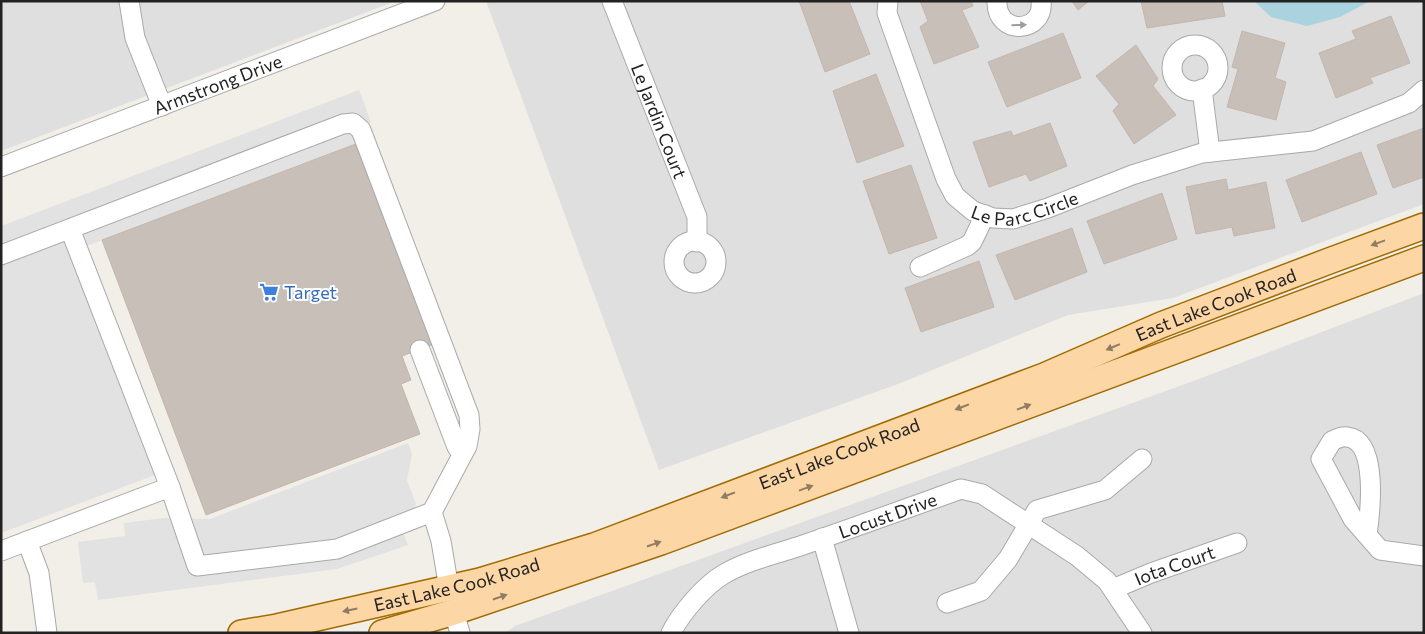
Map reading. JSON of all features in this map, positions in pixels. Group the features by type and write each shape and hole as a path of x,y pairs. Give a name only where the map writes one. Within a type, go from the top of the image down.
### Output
{"main road":[{"name":"East Lake Cook Road","path":"241,633 277,627 454,611 480,581 594,546 1035,380 1162,325 1424,226"},
{"name":"East Lake Cook Road","path":"382,633 670,539 1424,258"}],"street":[{"path":"129,1 136,38 162,106"},
{"name":"Armstrong Drive","path":"1,167 435,1"},
{"name":"Le Jardin Court","path":"612,1 697,217 698,242"},
{"name":"Le Parc Circle","path":"888,1 887,13 946,179 955,196 973,211 993,218 1014,219 1048,208 1132,175 1202,153 1313,141 1409,103 1424,90"},
{"path":"997,1 997,8 1003,21 1016,27 1024,27 1036,19 1040,13 1042,1"},
{"path":"1202,89 1210,152"},
{"path":"1,255 344,124 353,123 361,130 469,415 470,429 467,446 432,512 337,549 197,566 170,487 70,229"},
{"path":"920,267 967,246 972,242 985,215"},
{"path":"420,350 457,447"},
{"path":"947,603 981,591 1008,559 1038,510 1105,490 1142,459"},
{"path":"1,550 170,487"},
{"name":"Locust Drive","path":"671,633 676,623 705,589 724,574 757,560 961,489 982,494 1077,556 1110,585 1142,633"},
{"path":"432,512 441,541 454,611"},
{"path":"1367,535 1380,550 1424,556"},
{"path":"822,538 849,633"},
{"path":"27,541 38,573 47,633"},
{"name":"Iota Court","path":"1110,585 1237,543"}],"shaded area":[{"path":"1,1 396,1 1,151"},
{"path":"486,1 1424,1 1424,204 1173,298 1068,315 898,384 659,470"},
{"path":"359,90 371,122 354,129 359,143 71,252 155,475 1,533 1,226"},
{"path":"1424,293 1424,633 505,633 515,626 1199,379"},
{"path":"408,443 412,454 407,480 416,504 403,533 408,545 337,569 98,600 95,582 83,583 78,542 125,536 124,523 164,518 210,519"}],"water":[{"path":"1254,1 1370,1 1340,17 1307,26 1271,17"}],"building":[{"path":"799,1 849,1 870,54 825,72"},
{"path":"920,1 971,1 973,6 962,10 979,47 934,64 920,27 928,21"},
{"path":"1072,1 1089,1 1078,10"},
{"path":"1141,1 1222,1 1225,16 1147,28"},
{"path":"1391,16 1410,63 1370,78 1373,83 1336,98 1319,53 1356,39 1352,31"},
{"path":"1242,31 1285,43 1275,78 1286,82 1276,120 1227,107 1238,69 1232,67"},
{"path":"1063,33 1081,78 1007,107 988,62"},
{"path":"1136,45 1158,79 1153,86 1176,115 1134,144 1113,111 1119,104 1096,76"},
{"path":"876,74 904,146 857,163 833,91"},
{"path":"1050,123 1067,166 1030,181 1026,174 989,187 973,142 1011,131 1013,136"},
{"path":"1424,128 1424,177 1393,188 1377,145"},
{"name":"Target","path":"361,142 437,343 402,356 411,380 401,384 420,434 206,515 102,240"},
{"path":"1361,152 1377,194 1302,222 1286,180"},
{"path":"911,165 937,238 889,254 863,181"},
{"path":"1226,179 1228,190 1266,182 1275,228 1234,236 1232,227 1196,234 1186,187"},
{"path":"1162,193 1177,239 1104,264 1087,221"},
{"path":"1072,228 1087,272 1015,300 996,255"},
{"path":"979,261 994,307 921,332 905,288"}],"place":[{"name":"Target","path":"269,292"}]}
